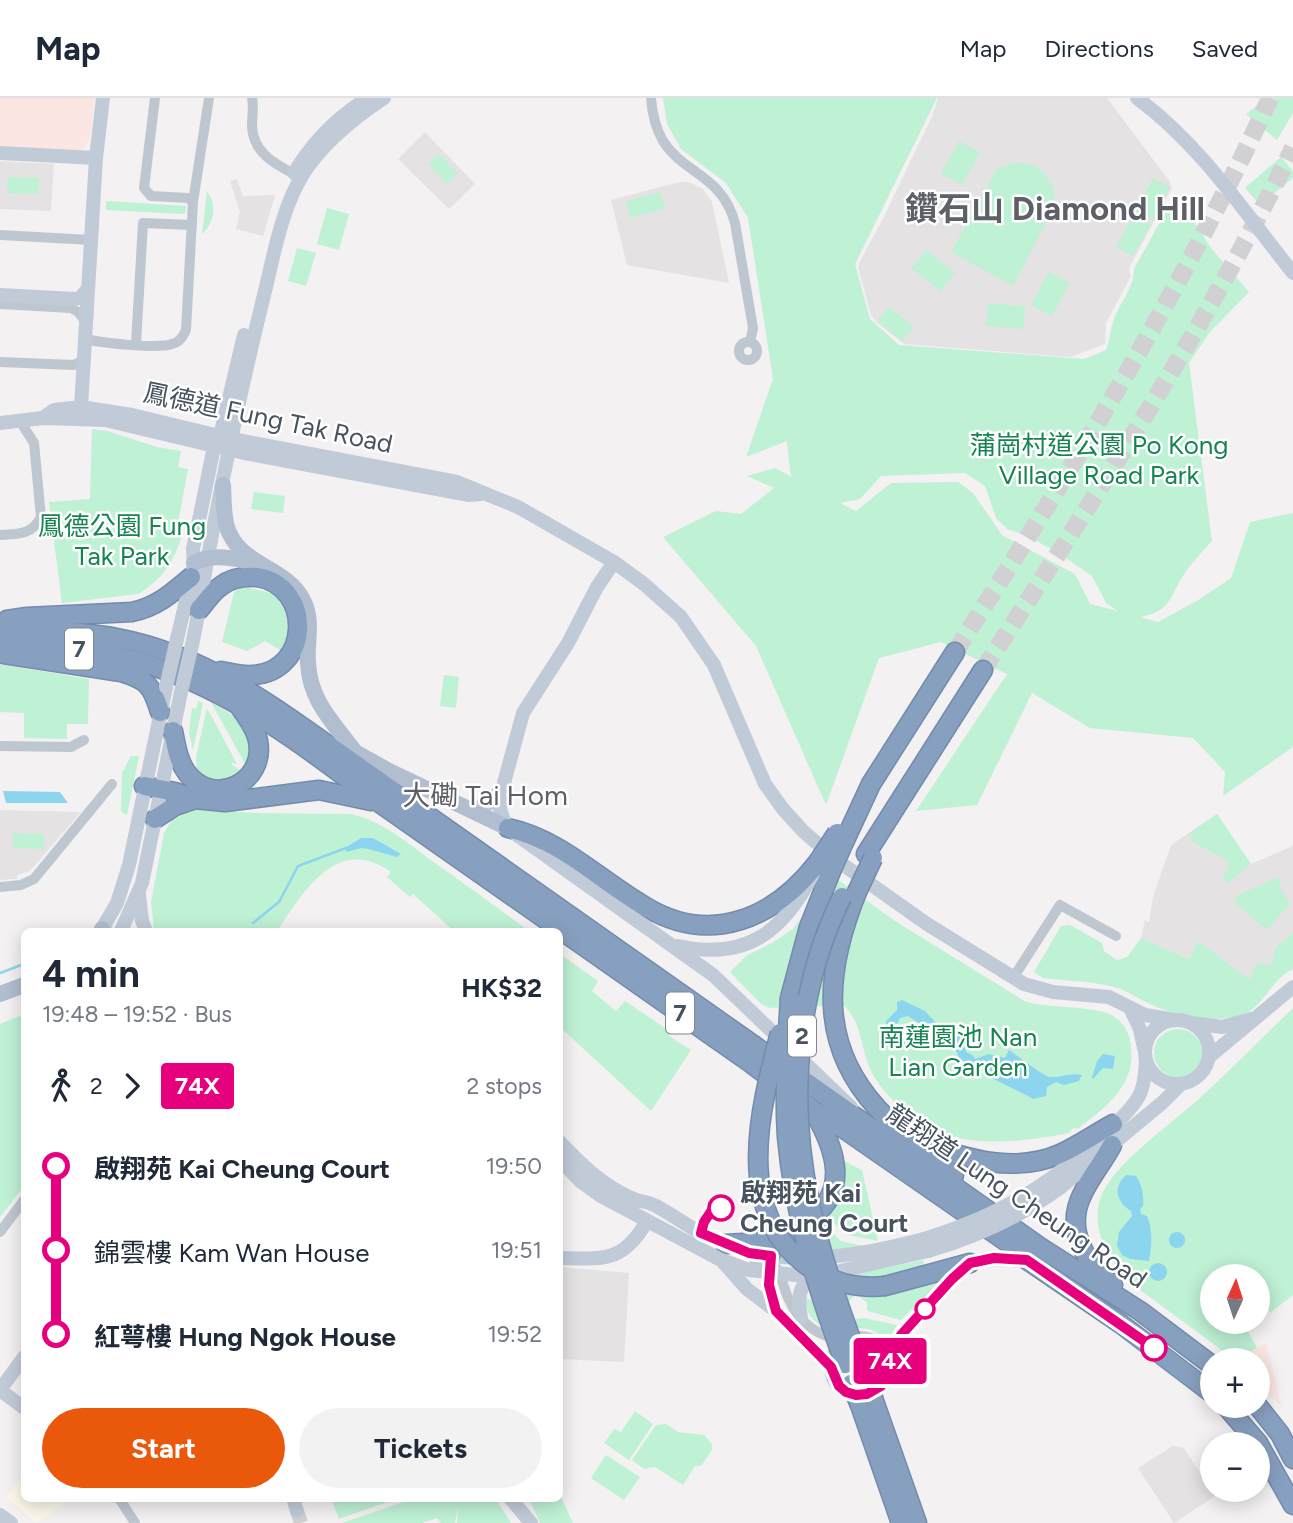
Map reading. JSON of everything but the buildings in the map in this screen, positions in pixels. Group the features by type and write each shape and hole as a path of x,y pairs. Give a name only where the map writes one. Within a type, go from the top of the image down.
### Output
{"highway":[{"path":"0,624 27,617 120,613 148,609 165,599 198,566"},
{"path":"200,610 224,584 243,577 256,577 270,581 285,592 293,602 299,619 295,647 288,658 273,670 252,676 211,669"},
{"name":"龍翔道 Lung Cheung Road","path":"0,624 117,638 156,647 211,669 333,747 879,1135 1085,1278 1140,1311 1200,1356"},
{"name":"龍翔道 Lung Cheung Road","path":"0,644 86,650 151,665 202,685 260,718 328,764 558,928"},
{"path":"507,827 527,832 584,863 655,912 691,923 724,924 752,917 784,899 841,837 955,652"},
{"path":"0,653 128,674 159,688 160,712"},
{"path":"984,670 881,829 849,912 835,962 832,1002 839,1042 848,1065 876,1107 906,1136 1025,1237"},
{"path":"173,731 181,761 194,780 213,789 234,788 251,775 259,755 256,732 240,707"},
{"path":"153,787 195,799 225,802 319,790 381,804"},
{"path":"155,819 175,806 195,799"},
{"name":"2","path":"841,837 816,908 790,998 786,1120 800,1221 821,1297 901,1523"},
{"name":"2","path":"869,856 833,917 816,961 801,1043 799,1110 809,1200 821,1250 839,1308 917,1523"},
{"name":"龍翔道 Lung Cheung Road","path":"563,932 813,1110 1014,1247 1027,1260 1121,1324 1200,1384"},
{"path":"790,998 774,1056 761,1123 759,1177 765,1208 782,1240 792,1253 810,1267 829,1278 851,1285 885,1286 970,1263"},
{"path":"722,1252 787,1236 820,1211 834,1182 835,1154 813,1110"},
{"path":"906,1136 978,1161 1016,1164 1053,1157 1113,1124"},
{"path":"1111,1145 1080,1200 1076,1217 1077,1234 1092,1266 1140,1311"},
{"path":"773,1267 787,1236"},
{"path":"1236,1418 1258,1443 1289,1500 1284,1505 1290,1523"},
{"path":"1267,1418 1280,1434 1293,1459"},
{"path":"897,1464 928,1523"}],"main road":[{"path":"78,413 96,158 103,98"},
{"path":"355,752 323,711 312,687 307,662 310,622 303,598 289,581 244,554 229,533 225,521 223,485 224,443 276,217 293,174 318,139 351,108 369,98"},
{"path":"104,928 123,886 173,731 200,610 198,566 193,549 286,211 298,183 351,108 384,98"},
{"path":"1137,98 1167,122 1201,158 1293,273"},
{"path":"0,153 96,158"},
{"path":"0,295 65,300 80,298 88,289"},
{"path":"65,300 80,309 86,322"},
{"name":"鳳德道 Fung Tak Road","path":"0,423 78,413 132,415 224,443 407,471 470,486 483,494 518,507 614,562 681,617 714,665 765,784 796,824 827,852 915,916 1013,978 1037,989 1109,997 1156,1018 1175,1020"},
{"path":"159,688 177,639 223,485"},
{"path":"198,566 244,560 262,565"},
{"path":"507,827 500,809 503,787 523,713 568,643 597,587 614,562"},
{"path":"122,928 138,893 155,819 153,787 160,712"},
{"path":"333,747 355,752 507,827 674,945 713,975 879,1135"},
{"path":"467,808 487,805 503,787"},
{"path":"674,945 719,951 750,942 767,933 789,914 827,852"},
{"path":"138,893 145,928"},
{"path":"0,994 21,986"},
{"path":"1130,1008 1140,1029 1151,1071 1160,1079 1181,1084 1203,1072 1210,1056 1293,987"},
{"path":"0,1005 21,997"},
{"path":"1057,1182 1132,1106 1142,1091 1147,1041 1153,1031 1163,1023 1175,1020 1222,1027 1259,1017"},
{"path":"1191,1023 1206,1037 1210,1056"},
{"path":"563,1154 595,1176 637,1200 648,1202 705,1236 722,1252 749,1270 809,1259 926,1245 973,1236 1006,1222 1111,1145 1181,1084"},
{"path":"563,1154 588,1187 647,1222 722,1252 749,1253 773,1267 814,1277"},
{"path":"637,1200 647,1222"},
{"path":"563,1258 610,1257 625,1248 647,1222"},
{"path":"801,1318 800,1290 809,1279 926,1245"},
{"path":"722,1252 747,1289 776,1311 831,1367 839,1386 846,1392 860,1395 872,1392 881,1386 887,1375 888,1364 887,1356 880,1346 869,1339 856,1338 845,1342 836,1350 831,1367"},
{"name":"龍翔道 Lung Cheung Road","path":"970,1263 994,1258 1027,1260"},
{"path":"888,1364 905,1329 970,1263"},
{"path":"773,1267 771,1295 776,1311"},
{"path":"21,1361 0,1390 21,1406"},
{"path":"513,1502 527,1521"},
{"path":"0,1515 11,1523"}],"street":[{"path":"155,98 143,185 148,194 155,197 188,198 193,202"},
{"path":"85,339 160,346 173,344 181,339 186,330 193,202 209,98"},
{"path":"252,98 253,131 258,146 271,161 293,174"},
{"path":"651,98 654,119 663,140 674,153 714,185 730,206 753,328 750,342"},
{"path":"136,344 143,223 192,225"},
{"path":"0,235 91,240"},
{"path":"0,304 71,309 78,312 86,322"},
{"path":"0,362 74,365 83,360"},
{"path":"0,536 32,530 41,517 34,443 20,421"},
{"path":"0,746 71,747 84,740"},
{"path":"0,887 21,885 34,879 112,784"},
{"path":"1013,978 1060,905 1115,936"},
{"path":"0,1232 21,1204"},
{"path":"773,1267 792,1305 801,1318 820,1335 856,1338"},
{"path":"122,1502 135,1523"}],"shaded area":[{"path":"0,98 95,98 90,139 83,149 76,151 0,148"},
{"path":"938,98 1107,98 1170,182 1172,188 1129,268 1131,276 1106,323 1105,344 1070,357 904,344 871,315 858,267 933,114"},
{"path":"425,132 475,184 449,209 398,159"},
{"path":"0,161 54,164 51,211 0,209"},
{"path":"237,179 243,196 275,195 263,236 236,229 240,212 230,181"},
{"path":"689,182 703,189 712,202 729,283 627,265 611,200"},
{"path":"0,810 81,812 30,871 17,875 17,879 0,880"},
{"path":"1217,814 1251,864 1293,846 1293,969 1284,973 1267,994 1198,941 1189,959 1141,938 1145,920 1149,922 1153,897 1171,845"},
{"path":"563,1267 629,1273 624,1362 563,1359"},
{"path":"1270,1359 1282,1407 1270,1395"},
{"path":"1173,1446 1184,1448 1200,1473 1200,1502 1206,1502 1174,1523 1138,1468"},
{"path":"21,1477 21,1502 67,1502 36,1523 6,1497"}],"green space":[{"name":"蒲崗村道公園 Po Kong Village Road Park","path":"663,98 937,98 855,264 870,319 899,345 1084,359 1106,350 1113,322 1132,283 1134,269 1176,193 1211,248 1249,292 1210,332 1189,363 1212,541 1187,570 1165,606 1140,617 1158,622 1231,578 1250,522 1293,513 1293,747 1223,796 1225,772 1193,738 1090,728 1032,693 977,805 916,811 1007,674 941,642 879,658 826,805 756,646 663,537 716,511 741,514 774,488 747,476 775,468 792,477 787,441 746,457 773,379 748,218 726,183 681,149 667,124","holes":["965,473 985,486 996,518 1007,529 1028,536 1092,576 1106,603 1118,611 1090,604 1075,574 1002,535 973,493 958,482 891,483 856,511 840,503 860,499 881,476"]},
{"path":"1267,98 1293,98 1293,113 1277,140 1246,114"},
{"path":"959,141 980,152 962,185 941,174"},
{"path":"439,154 458,173 447,184 428,164"},
{"path":"1281,157 1293,171 1293,178 1260,205 1245,188"},
{"path":"1016,162 1033,165 1044,173 1053,187 1055,205 1013,286 951,252 997,169"},
{"path":"8,177 39,178 38,194 7,193"},
{"path":"1153,178 1170,187 1153,220 1135,211"},
{"path":"207,191 213,213 210,224 202,234"},
{"path":"660,192 665,208 631,218 626,201"},
{"path":"106,201 186,206 185,214 106,210"},
{"path":"327,208 349,214 339,250 317,244"},
{"path":"1133,215 1151,224 1133,256 1116,247"},
{"path":"297,248 316,253 306,286 288,281"},
{"path":"926,250 955,273 941,291 911,268"},
{"path":"1049,272 1070,283 1052,316 1031,305"},
{"path":"988,303 1025,306 1023,329 986,326"},
{"path":"889,307 914,327 902,341 878,321"},
{"name":"鳳德公園 Fung Tak Park","path":"92,429 181,451 178,467 188,469 177,529 183,532 167,568 138,594 62,603 49,502 90,499"},
{"path":"254,492 285,496 283,513 251,509"},
{"path":"245,585 272,594 284,605 288,628 280,650 265,641 247,651 222,642 234,592"},
{"path":"0,664 89,679 88,724 67,724 67,739 24,738 24,713 0,712"},
{"path":"444,675 459,677 456,708 440,706"},
{"path":"198,701 203,703 193,750 189,733 192,708 196,709"},
{"path":"211,702 239,719 252,733 249,766 244,762"},
{"path":"207,708 237,764 232,765 243,772 226,781 209,780 197,775 196,757"},
{"path":"131,756 139,756 127,815 121,812 122,773"},
{"path":"194,809 351,814 363,817 395,834 525,928 451,928 413,894 410,897 387,877 391,872 371,862 354,860 338,864 323,873 298,900 279,928 154,928 151,902 164,833 172,820"},
{"path":"1217,814 1251,864 1228,883 1223,878 1230,862 1189,840 1193,837 1190,833"},
{"path":"13,833 44,834 44,849 13,848"},
{"name":"南蓮園池 Nan Lian Garden","path":"834,877 895,921 1026,1002 1098,1011 1115,1017 1128,1033 1131,1053 1130,1067 1119,1091 1100,1111 1069,1133 1002,1142 966,1139 937,1129 935,1132 904,1110 879,1084 867,1061 857,1026 844,1005 770,1008 761,1004 730,972 746,956 793,929 827,882"},
{"path":"1279,877 1279,886 1290,904 1267,930 1235,903 1236,896"},
{"path":"1070,925 1102,943 1104,951 1117,960 1127,957 1141,938 1189,959 1198,941 1250,980 1257,963 1272,965 1275,949 1293,932 1293,969 1279,979 1256,1006 1242,1015 1222,1019 1191,1017 1156,1007 1118,988 1043,978 1034,972 1061,926"},
{"path":"563,956 598,981 592,991 616,1011 625,1001 671,1032 669,1036 691,1050 651,1111 563,1030"},
{"path":"1293,1008 1293,1295 1270,1313 1270,1264 1200,1264 1200,1334 1249,1334 1257,1348 1219,1348 1128,1281 1108,1253 1100,1233 1100,1199 1117,1172 1201,1097"},
{"path":"21,1015 21,1190 0,1217 0,1024"},
{"path":"1178,1029 1195,1036 1202,1053 1195,1070 1178,1077 1161,1070 1154,1053 1161,1036"},
{"path":"844,1161 862,1170 878,1241 848,1235 823,1214 838,1163"},
{"path":"817,1218 841,1241 868,1247 835,1252 784,1242"},
{"path":"923,1260 926,1272 944,1276 901,1320 867,1311 867,1303 859,1296 853,1297 846,1304 807,1290 814,1283"},
{"path":"804,1297 853,1319 864,1318 897,1325 887,1341 870,1330 819,1324 808,1310"},
{"path":"635,1411 653,1424 629,1460 604,1443 614,1429 621,1432"},
{"path":"666,1424 678,1432 704,1435 712,1444 712,1450 701,1466 695,1466 683,1485 655,1467 644,1469 632,1460 656,1425"},
{"path":"606,1455 640,1477 624,1500 591,1478"},
{"path":"563,1501 573,1523 540,1523 531,1502"},
{"path":"333,1502 387,1502 339,1519"},
{"path":"403,1502 498,1502 511,1523 457,1523 458,1507 455,1523 441,1523 437,1518 422,1523 342,1523"}],"water":[{"path":"3,791 60,792 68,803 6,803"},
{"path":"361,838 373,838 401,854 397,857 361,848 347,852 345,848"},
{"path":"902,1000 925,1011 936,1023 936,1033 929,1036 925,1044 912,1048 889,1037 886,1021 897,1010 897,1002","holes":["908,1016 922,1025 916,1041 907,1041 898,1035 896,1026 900,1018"]},
{"path":"1009,1050 1047,1076 1082,1075 1079,1081 1064,1085 1056,1082 1047,1087 1046,1096 1033,1099 990,1077 979,1064 969,1061 971,1058 989,1054 1005,1058"},
{"path":"1103,1054 1115,1056 1113,1069 1103,1068 1093,1079 1097,1061"},
{"path":"1126,1175 1136,1176 1141,1186 1141,1214 1147,1216 1151,1232 1149,1261 1130,1259 1122,1255 1117,1246 1119,1232 1132,1216 1118,1194 1119,1185"},
{"path":"1177,1232 1183,1234 1183,1246 1177,1248 1171,1246 1169,1240 1171,1234"},
{"path":"1154,1263 1162,1263 1167,1272 1165,1279 1154,1281 1149,1276 1149,1268"}],"waterway":[{"path":"253,923 279,902 298,866 346,848"},
{"path":"0,973 21,965"},
{"path":"936,1033 957,1040 963,1056 970,1059"}],"tunnel":[{"path":"955,652 1082,449 1162,312 1270,98"},
{"path":"983,670 1185,349 1259,216 1293,148"},
{"path":"297,1511 301,1523"}],"bus line":[{"name":"74X","path":"721,1208 712,1210 701,1233 749,1253 771,1256 769,1285 776,1311 831,1367 835,1382 851,1394 867,1394 881,1386 895,1347 905,1329 970,1263 994,1258 1027,1260 1154,1348"}],"place":[{"name":"啟翔苑 Kai Cheung Court","path":"721,1208"}],"district":[{"name":"鑽石山 Diamond Hill","path":"1055,208"},
{"name":"大磡 Tai Hom","path":"485,795"}]}
